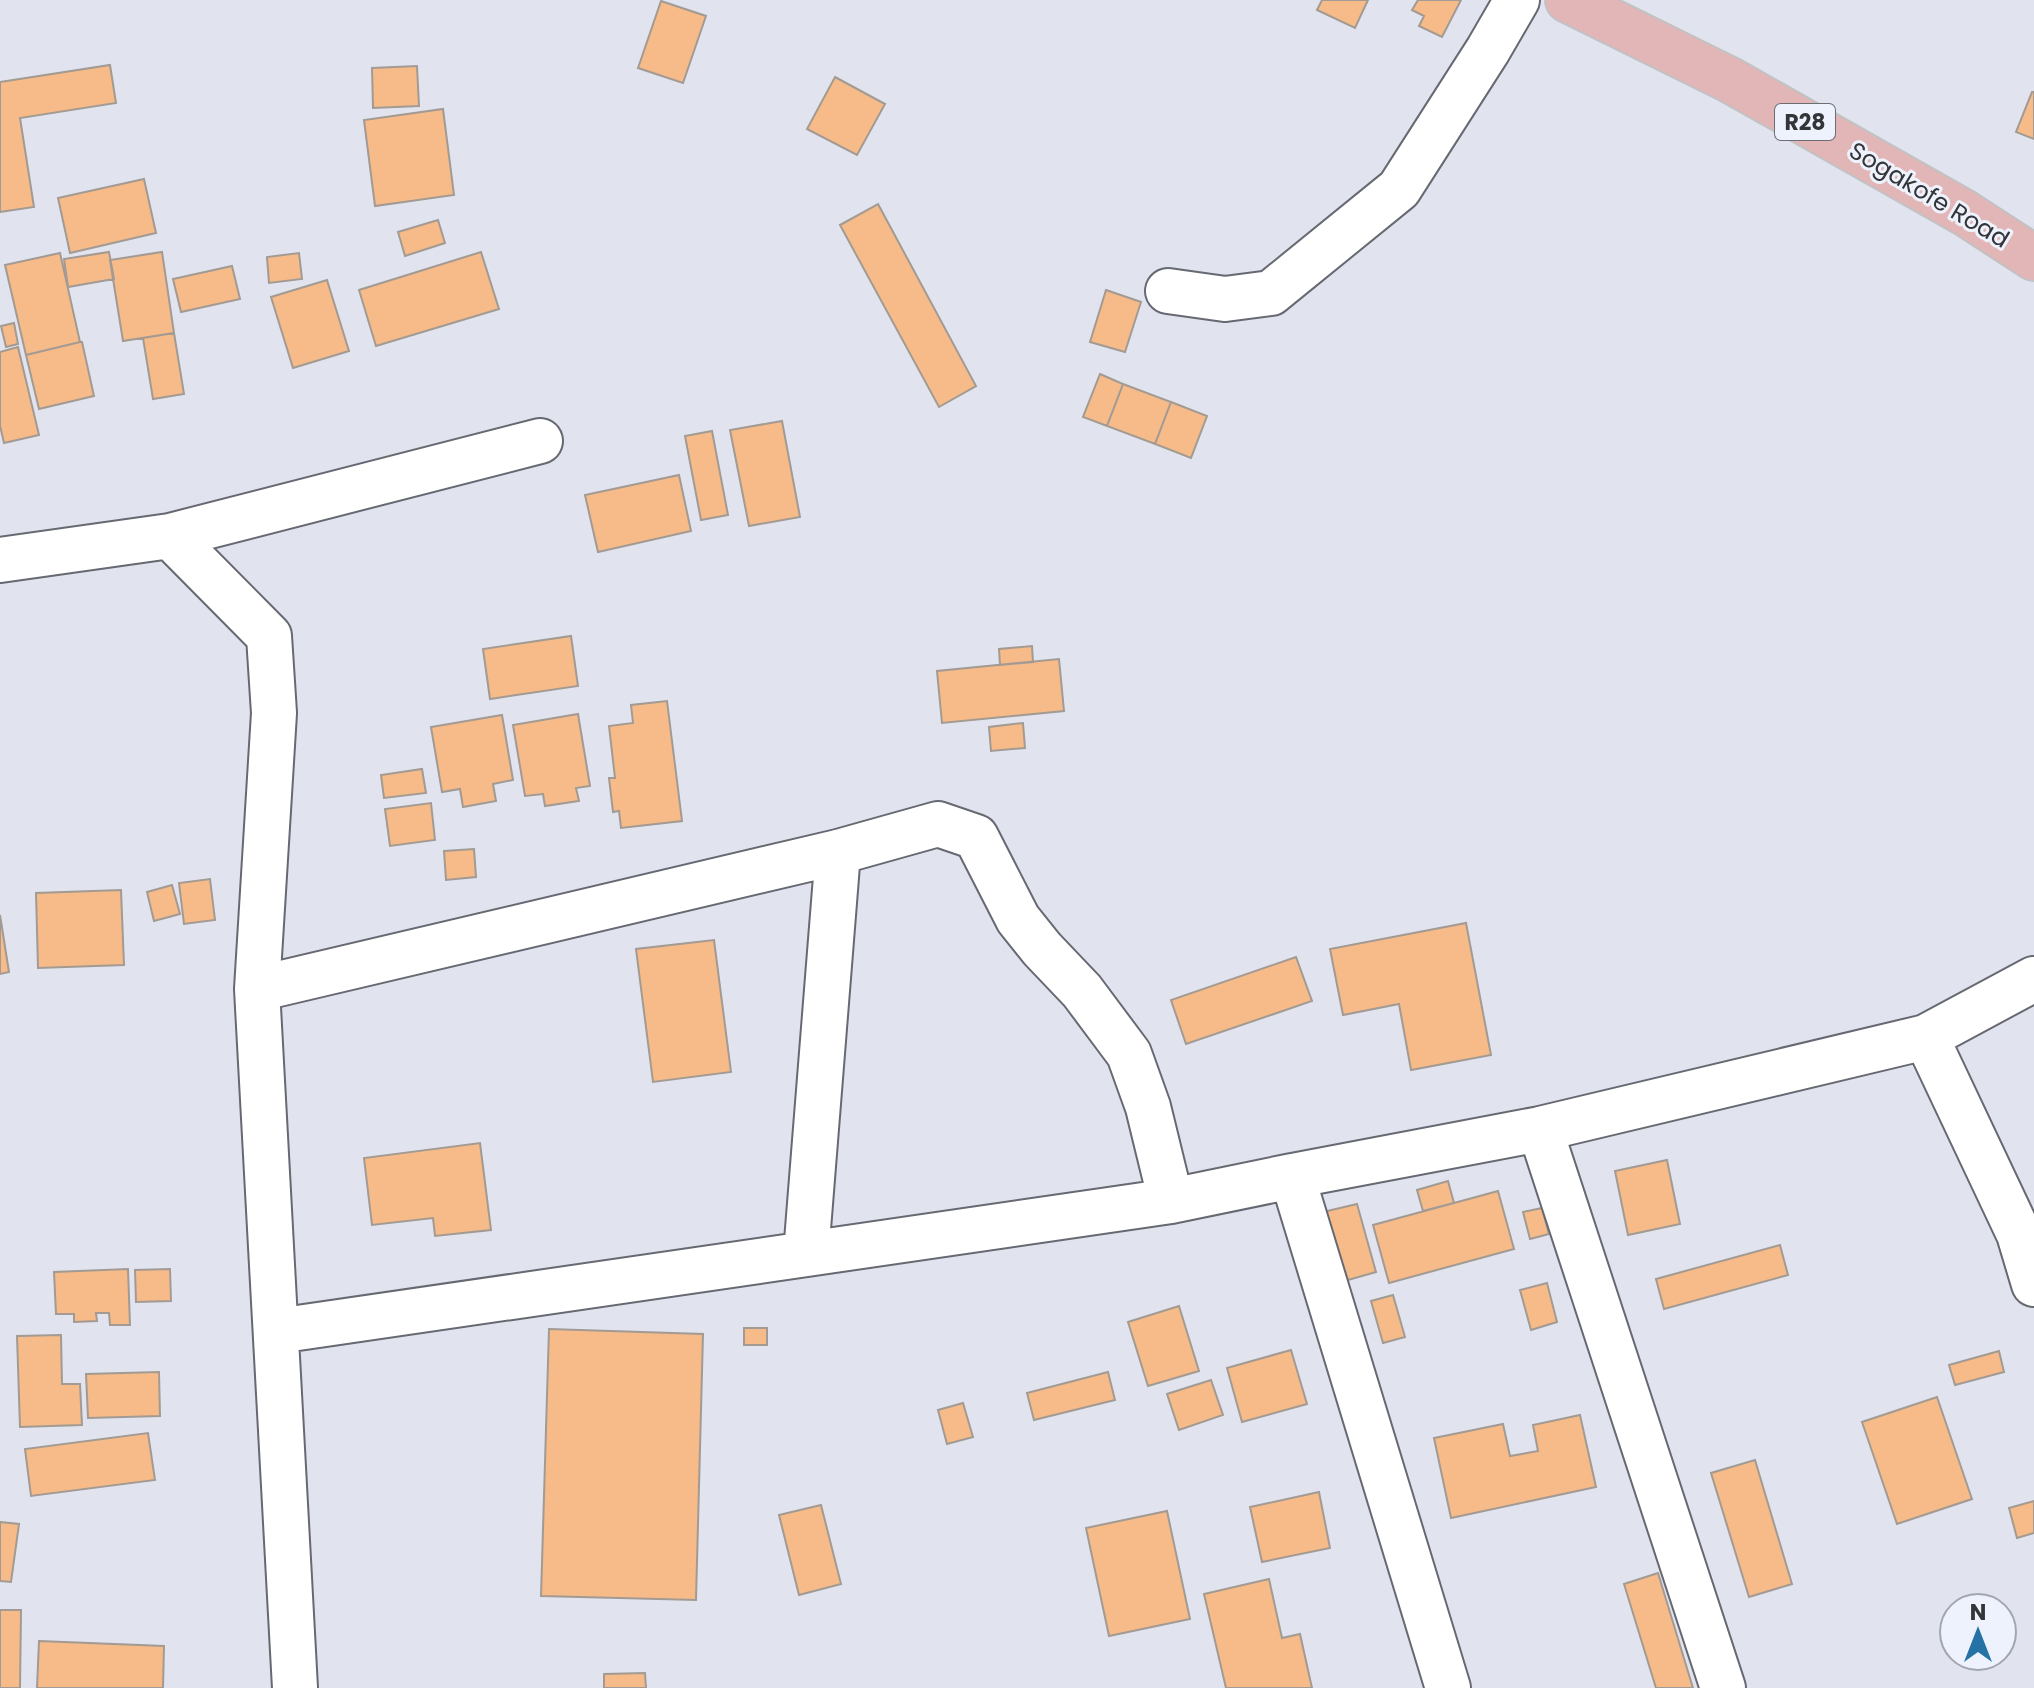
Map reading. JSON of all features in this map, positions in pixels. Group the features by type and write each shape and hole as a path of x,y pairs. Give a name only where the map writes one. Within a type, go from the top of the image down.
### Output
{"main road":[{"name":"Sogakofe Road","path":"1568,0 1730,80 1965,213 2034,258"}],"street":[{"path":"1168,291 1225,299 1271,293 1399,189 1517,0"},
{"path":"0,560 170,536 540,441"},
{"path":"170,536 269,636 274,713 257,989 295,1688"},
{"path":"257,989 838,852 938,824 976,837 1018,919 1082,991 1129,1054 1148,1107 1171,1201"},
{"path":"806,1254 838,852"},
{"path":"277,1331 1171,1201 1540,1129 1926,1037 2034,979"},
{"path":"1926,1037 2019,1234 2034,1284"},
{"path":"1540,1129 1723,1688"},
{"path":"1292,1176 1448,1688"}],"building":[{"path":"1322,0 1368,0 1355,28 1317,10"},
{"path":"1418,0 1461,0 1442,37 1419,26 1424,16 1412,10"},
{"path":"661,1 706,16 683,83 638,68"},
{"path":"110,65 116,103 20,118 34,207 0,212 0,82"},
{"path":"417,66 419,106 373,108 372,68"},
{"path":"835,77 885,104 857,155 807,129"},
{"path":"2034,92 2034,139 2016,132"},
{"path":"443,109 454,195 375,206 364,120"},
{"path":"144,179 156,233 70,253 58,198"},
{"path":"878,204 976,386 939,407 840,225"},
{"path":"438,220 445,243 405,256 398,232"},
{"path":"109,252 114,279 68,287 64,259"},
{"path":"162,252 174,333 123,341 110,260"},
{"path":"481,252 499,309 376,346 359,290"},
{"path":"60,253 80,342 26,355 5,265"},
{"path":"299,253 302,279 269,283 267,257"},
{"path":"232,266 240,299 181,312 173,279"},
{"path":"327,280 349,351 293,368 271,297"},
{"path":"1106,290 1141,302 1125,352 1090,342"},
{"path":"14,323 18,344 6,347 1,326"},
{"path":"174,333 184,394 153,399 143,338"},
{"path":"82,342 94,396 39,409 26,355"},
{"path":"18,347 39,435 4,443 0,426 0,352"},
{"path":"1100,374 1123,384 1107,426 1083,417"},
{"path":"1123,384 1171,402 1155,444 1107,426"},
{"path":"1171,402 1207,416 1191,458 1155,444"},
{"path":"782,421 800,517 749,526 730,430"},
{"path":"712,431 728,515 701,520 685,436"},
{"path":"679,475 691,531 598,552 585,495"},
{"path":"571,636 578,686 490,699 483,649"},
{"path":"1032,646 1033,662 1000,665 999,649"},
{"path":"1059,659 1064,711 942,723 937,671"},
{"path":"667,701 682,821 621,828 619,811 613,812 609,778 615,778 609,726 633,723 631,705"},
{"path":"578,714 590,786 576,788 579,801 545,806 543,794 525,796 513,725"},
{"path":"502,715 513,780 493,784 496,801 463,807 460,789 442,792 431,727"},
{"path":"1023,723 1025,748 991,751 989,727"},
{"path":"422,769 426,793 384,798 381,775"},
{"path":"431,803 435,840 390,846 385,809"},
{"path":"474,849 476,877 446,880 444,851"},
{"path":"210,879 215,920 184,924 179,883"},
{"path":"172,885 180,914 154,921 147,892"},
{"path":"121,890 124,965 38,968 36,893"},
{"path":"0,915 9,972 0,974"},
{"path":"1466,923 1491,1055 1411,1070 1399,1004 1343,1015 1330,949"},
{"path":"714,940 731,1072 653,1082 636,949"},
{"path":"1296,957 1312,1001 1186,1044 1171,1000"},
{"path":"480,1143 491,1230 435,1236 433,1218 372,1225 364,1158"},
{"path":"1667,1160 1680,1224 1628,1235 1615,1171"},
{"path":"1448,1181 1454,1203 1423,1211 1417,1190"},
{"path":"1498,1191 1514,1249 1389,1283 1373,1225"},
{"path":"1357,1204 1376,1272 1341,1282 1323,1212"},
{"path":"1542,1208 1549,1234 1530,1239 1523,1212"},
{"path":"1780,1245 1788,1275 1664,1309 1656,1279"},
{"path":"128,1269 130,1325 110,1325 109,1313 96,1313 97,1321 74,1322 74,1314 56,1314 54,1272"},
{"path":"170,1269 171,1301 136,1302 135,1270"},
{"path":"1547,1283 1557,1322 1531,1330 1520,1290"},
{"path":"1393,1295 1405,1337 1383,1343 1371,1301"},
{"path":"1179,1306 1199,1371 1148,1386 1128,1322"},
{"path":"744,1328 767,1328 767,1345 744,1345"},
{"path":"549,1329 703,1334 696,1600 541,1596"},
{"path":"61,1335 62,1384 80,1384 82,1425 20,1427 17,1336"},
{"path":"1291,1350 1307,1404 1242,1422 1227,1368"},
{"path":"1999,1351 2004,1372 1955,1385 1949,1365"},
{"path":"159,1372 160,1416 88,1418 86,1374"},
{"path":"1108,1372 1115,1400 1034,1420 1027,1393"},
{"path":"1211,1380 1223,1415 1179,1430 1167,1394"},
{"path":"1937,1397 1972,1499 1897,1524 1862,1422"},
{"path":"963,1403 973,1437 947,1444 938,1410"},
{"path":"1580,1415 1596,1487 1451,1518 1434,1438 1503,1424 1510,1456 1538,1451 1533,1425"},
{"path":"148,1433 155,1480 31,1496 25,1449"},
{"path":"1755,1460 1792,1584 1749,1597 1711,1473"},
{"path":"1319,1492 1330,1548 1262,1562 1250,1507"},
{"path":"2034,1501 2034,1533 2017,1538 2009,1508"},
{"path":"821,1505 841,1584 799,1595 779,1515"},
{"path":"1167,1511 1190,1619 1109,1636 1086,1528"},
{"path":"0,1522 19,1524 11,1582 0,1581"},
{"path":"1658,1573 1693,1688 1656,1688 1624,1584"},
{"path":"1269,1579 1282,1638 1300,1634 1312,1688 1226,1688 1204,1594"},
{"path":"0,1610 21,1610 20,1688 0,1688"},
{"path":"39,1641 164,1646 163,1688 37,1688"},
{"path":"645,1673 646,1688 604,1688 604,1674"}]}
